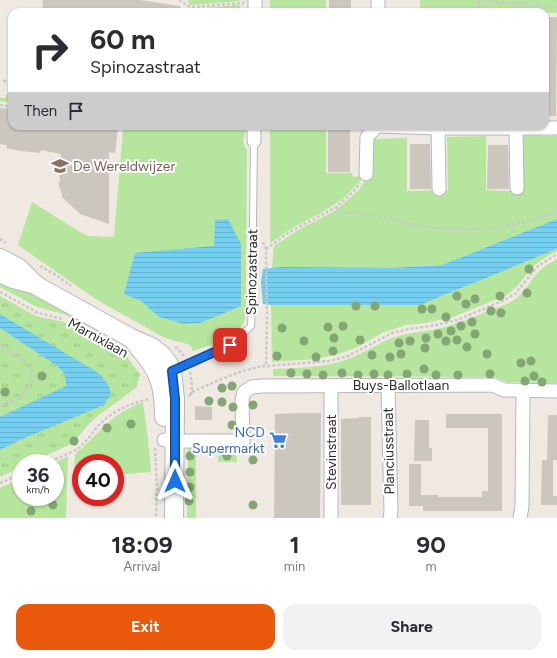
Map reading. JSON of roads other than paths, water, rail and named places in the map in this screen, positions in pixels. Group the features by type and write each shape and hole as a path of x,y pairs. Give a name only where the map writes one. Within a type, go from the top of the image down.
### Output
{"street":[{"name":"Spinozastraat","path":"254,130 254,141"},
{"path":"366,174 367,136 373,130"},
{"path":"438,130 439,189"},
{"path":"516,130 517,188"},
{"name":"Marnixlaan","path":"0,258 19,268 37,286"},
{"name":"Marnixlaan","path":"0,273 13,280 37,286 131,338 152,347 162,355 168,363 165,373"},
{"path":"165,373 156,399 164,442 174,518"},
{"name":"Planciusstraat","path":"388,385 390,518"},
{"name":"Buys-Ballotlaan","path":"164,442 243,441 242,400 244,392 252,387 493,385 504,390 557,391"},
{"name":"Stevinstraat","path":"331,386 331,518"},
{"path":"520,518 522,506 523,391"},
{"path":"164,442 164,518"}],"lane":[{"name":"Spinozastraat","path":"165,373 230,345 251,326 254,141"}],"water":[{"path":"228,219 241,244 241,306 200,323 184,324 159,317 141,301 124,294 135,253 214,246 215,220"},
{"path":"557,219 557,249 420,305 263,304 261,282 263,269 280,267 392,268 442,265"},
{"path":"0,314 100,374 109,386 111,394 104,405 20,440 0,450 0,417 66,386 65,374 56,365 0,328"}],"place":[{"name":"De Wereldwijzer","path":"60,166"},
{"name":"NCD Supermarkt","path":"278,440"}]}
